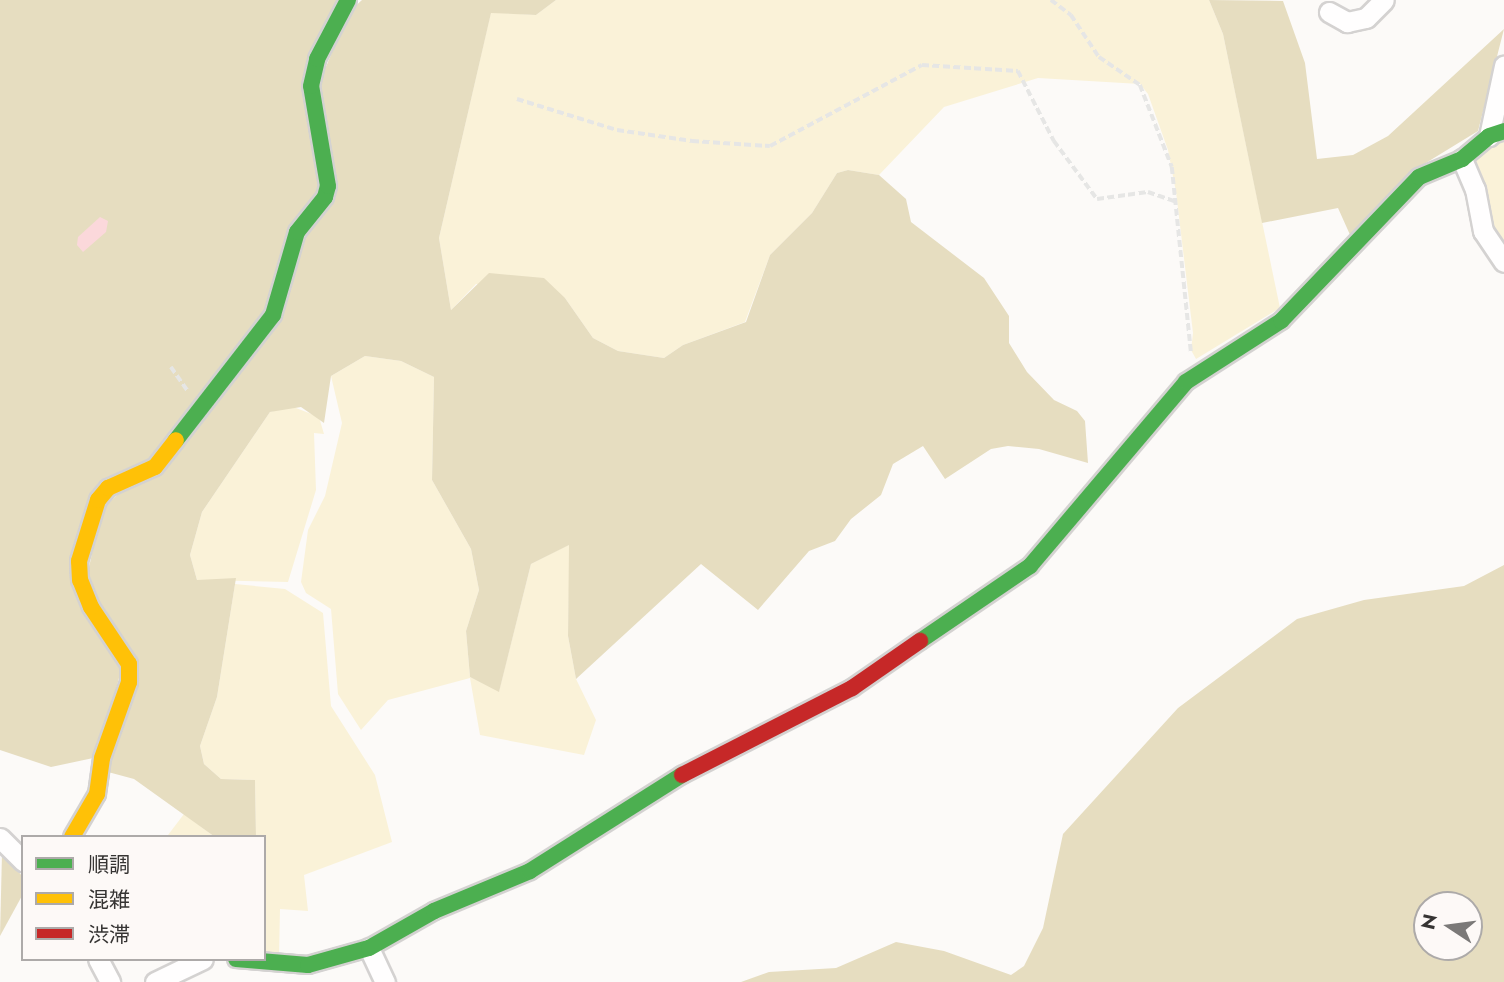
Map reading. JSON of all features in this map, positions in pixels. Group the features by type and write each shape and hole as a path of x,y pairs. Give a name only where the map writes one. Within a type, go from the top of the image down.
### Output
{"street":[{"path":"73,835 97,794 102,758 129,682 129,664 122,648 91,607 80,580 79,561 98,500 114,485 136,479 155,467 273,315 297,232 325,197 328,186 311,86 317,59 348,0"},
{"path":"1329,12 1347,22 1366,18 1384,0"},
{"path":"260,961 308,965 369,948 434,911 530,871 684,774 852,688 955,620 1030,566 1195,375 1282,321 1419,177 1462,159 1496,133 1504,66"},
{"path":"1462,159 1475,190 1483,231 1504,262"},
{"path":"0,838 21,859"},
{"path":"369,948 385,982"},
{"path":"99,961 110,982"},
{"path":"155,982 200,961"}],"path":[{"path":"1051,0 1072,15 1099,57 1140,85 1172,167 1195,375"},
{"path":"517,99 617,130 692,141 770,146 922,65 1018,71 1054,141 1097,199 1148,192 1177,202"}],"shaded area":[{"path":"0,0 343,0 318,45 323,185 276,295 151,466 103,487 74,560 123,663 98,757 51,767 0,750"},
{"path":"362,0 556,0 536,15 491,13 439,238 451,310 489,273 544,278 565,298 593,338 618,351 664,358 683,345 746,322 770,255 812,213 837,173 848,170 879,175 906,199 911,222 984,278 1009,316 1009,343 1027,372 1054,400 1077,411 1085,421 1088,463 1039,449 1008,446 991,449 945,479 923,446 893,464 881,495 851,519 835,541 809,551 758,610 701,564 576,679 568,636 569,545 531,564 499,692 470,677 466,631 479,590 471,549 432,480 434,377 401,361 365,356 331,376 324,423 301,407 270,412 202,512 190,555 197,580 236,578 217,697 200,746 204,764 221,779 255,780 256,835 212,835 134,779 108,772 132,697 86,582 101,510 206,412 303,233 331,199 317,88 349,12"},
{"path":"556,0 1209,0 1223,34 1280,308 1196,359 1191,350 1193,333 1176,192 1168,150 1148,94 1140,84 1038,78 944,107 879,175 848,170 837,173 812,213 770,255 745,322 683,345 664,358 618,351 593,338 565,298 476,284 451,310 439,238 491,12 536,15"},
{"path":"1209,0 1283,1 1305,63 1317,159 1353,155 1388,136 1504,29 1478,131 1416,169 1351,237 1338,208 1262,223 1223,34"},
{"path":"1504,136 1504,256 1490,231 1474,159"},
{"path":"100,217 108,221 106,232 83,252 77,245 78,237"},
{"path":"365,356 401,361 434,377 432,480 471,549 479,590 466,631 470,677 499,691 531,564 570,544 568,636 576,679 596,720 584,755 480,735 470,678 388,700 361,730 338,694 331,609 306,593 301,582 308,530 325,496 342,423 331,376"},
{"path":"291,406 319,417 324,434 314,433 316,490 288,582 197,580 190,555 202,512 270,412"},
{"path":"1504,565 1504,982 741,982 769,972 836,968 896,942 944,951 1011,975 1024,966 1043,928 1063,834 1178,708 1297,619 1364,600 1464,586"},
{"path":"235,584 285,589 323,613 331,706 375,775 392,842 304,875 308,911 280,909 279,957 266,956 266,835 256,835 255,780 221,779 204,764 200,746 217,697"},
{"path":"184,814 212,835 168,835"},
{"path":"2,853 21,875 21,898 0,936"}],"traffic: fast":[{"path":"176,440 273,315 297,232 325,197 328,186 311,86 317,59 348,0"},
{"path":"920,641 1030,566 1186,382 1281,321 1419,177 1462,159 1489,136 1504,131"},
{"path":"260,961 308,965 369,948 434,911 530,871 682,775"}],"traffic: slow":[{"path":"73,835 97,794 102,758 129,682 129,664 91,607 80,580 79,561 98,500 108,488 155,467 176,440"}],"traffic: jam":[{"path":"682,775 852,688 920,641"}]}
